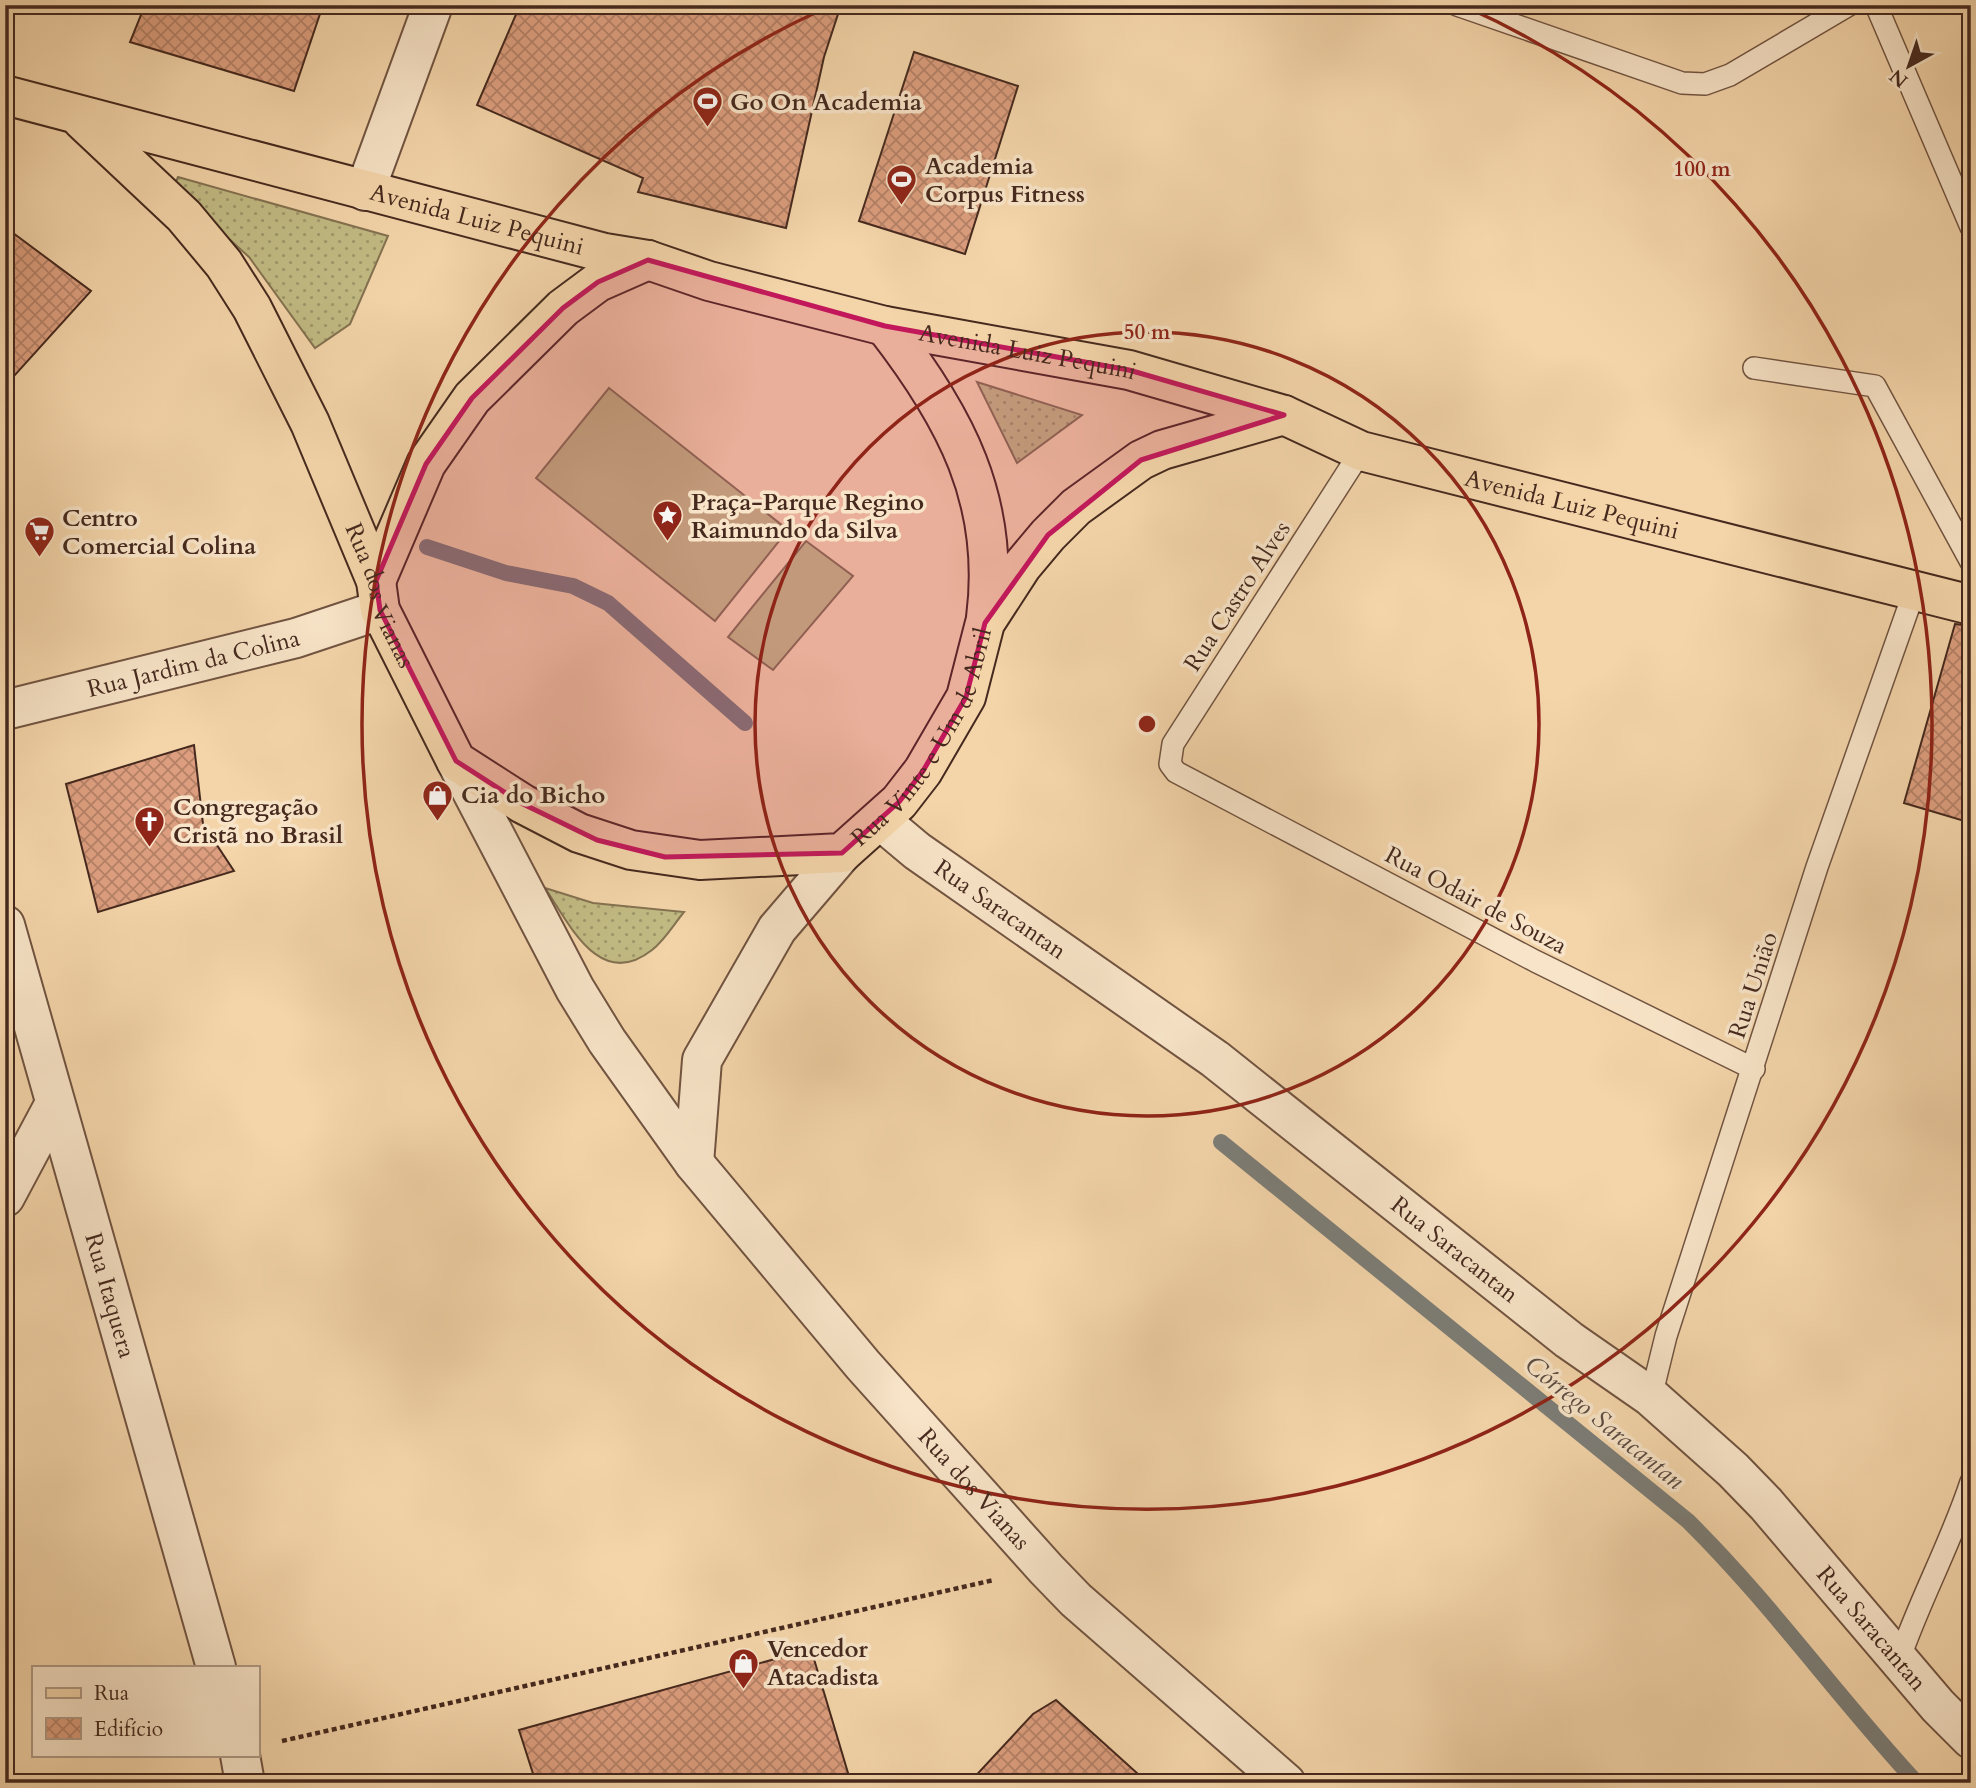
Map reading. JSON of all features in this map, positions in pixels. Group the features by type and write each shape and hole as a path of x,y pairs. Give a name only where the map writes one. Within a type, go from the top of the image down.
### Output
{"main road":[{"name":"Rua dos Vianas","path":"5,95 78,116 184,216 223,264 245,297 310,423 378,596 456,761"},
{"name":"Avenida Luiz Pequini","path":"78,116 605,253 648,260 709,281 885,326 1129,370 1284,415 1361,451 1971,605"},
{"path":"378,596 426,464 472,398 563,308 598,282 648,260"},
{"path":"885,326 911,359 952,423 977,485 990,554 985,624"},
{"name":"Rua Vinte e Um de Abril","path":"456,761 523,804 579,833 631,850 700,860 842,853 880,820 923,771 965,697 985,624 1022,566 1076,507 1141,460 1162,450 1284,415"}],"street":[{"path":"365,191 433,5"},
{"name":"Rua Jardim da Colina","path":"5,710 296,638 378,596"},
{"name":"Rua dos Vianas","path":"456,761 575,989 607,1041 694,1163 863,1365 1046,1569 1076,1600 1286,1783"},
{"name":"Rua Saracantan","path":"880,820 917,851 1215,1059 1569,1340 1651,1396 1758,1496 1937,1706 1971,1739"},
{"path":"694,1163 702,1060 777,929 842,853"},
{"name":"Rua Itaquera","path":"5,925 54,1105 216,1666"},
{"path":"5,1197 54,1105"},
{"path":"245,1783 254,1756"}],"lane":[{"path":"1457,5 1682,83 1705,84 1730,75 1849,5"},
{"path":"1876,5 1971,227"},
{"path":"1754,368 1875,386 1971,562"},
{"name":"Rua Castro Alves","path":"1177,772 1170,764 1173,744 1361,451"},
{"name":"Rua União","path":"1651,1396 1666,1336 1818,867 1914,592"},
{"name":"Rua Odair de Souza","path":"1177,772 1535,961 1754,1069"},
{"path":"1899,1660 1914,1614 1965,1517 1971,1482"}],"path":[{"path":"259,1748 1046,1569"}],"highlighted area":[{"path":"648,260 885,326 1129,370 1284,415 1141,460 1048,535 985,623 966,697 923,771 899,802 842,853 665,857 597,840 523,804 456,761 380,610 376,581 426,464 472,398 563,308 598,282"}],"shaded area":[{"path":"178,177 388,236 350,324 315,348 249,257 173,188"},
{"path":"977,382 1082,415 1017,463"},
{"path":"609,388 788,530 715,621 536,478"},
{"path":"806,541 853,576 773,670 728,637"},
{"path":"545,888 593,903 684,912 652,950 633,961 617,963 602,958 588,948 576,935"}],"building":[{"path":"145,5 323,5 294,91 130,42"},
{"path":"520,5 841,5 824,57 786,228 638,192 643,178 477,105"},
{"path":"914,52 1018,86 965,254 859,221"},
{"path":"5,227 91,291 5,386"},
{"path":"1955,624 1971,626 1971,823 1904,803"},
{"name":"Congregação Cristã no Brasil","path":"194,745 203,824 234,871 98,912 66,784"},
{"name":"Vencedor Atacadista","path":"811,1649 851,1783 536,1783 519,1730"},
{"path":"1056,1700 1148,1783 969,1783 1033,1714"}],"waterway":[{"name":"Córrego Saracantan","path":"427,547 506,573 573,586 608,603 745,723"},
{"name":"Córrego Saracantan","path":"1221,1142 1688,1521 1748,1585 1917,1783"}],"place":[{"name":"Go On Academia","path":"707,129"},
{"name":"Academia Corpus Fitness","path":"902,207"},
{"name":"Praça-Parque Regino Raimundo da Silva","path":"668,543"},
{"name":"Centro Comercial Colina","path":"39,559"},
{"name":"Cia do Bicho","path":"438,822"},
{"name":"Congregação Cristã no Brasil","path":"150,848"},
{"name":"Vencedor Atacadista","path":"744,1690"}]}
